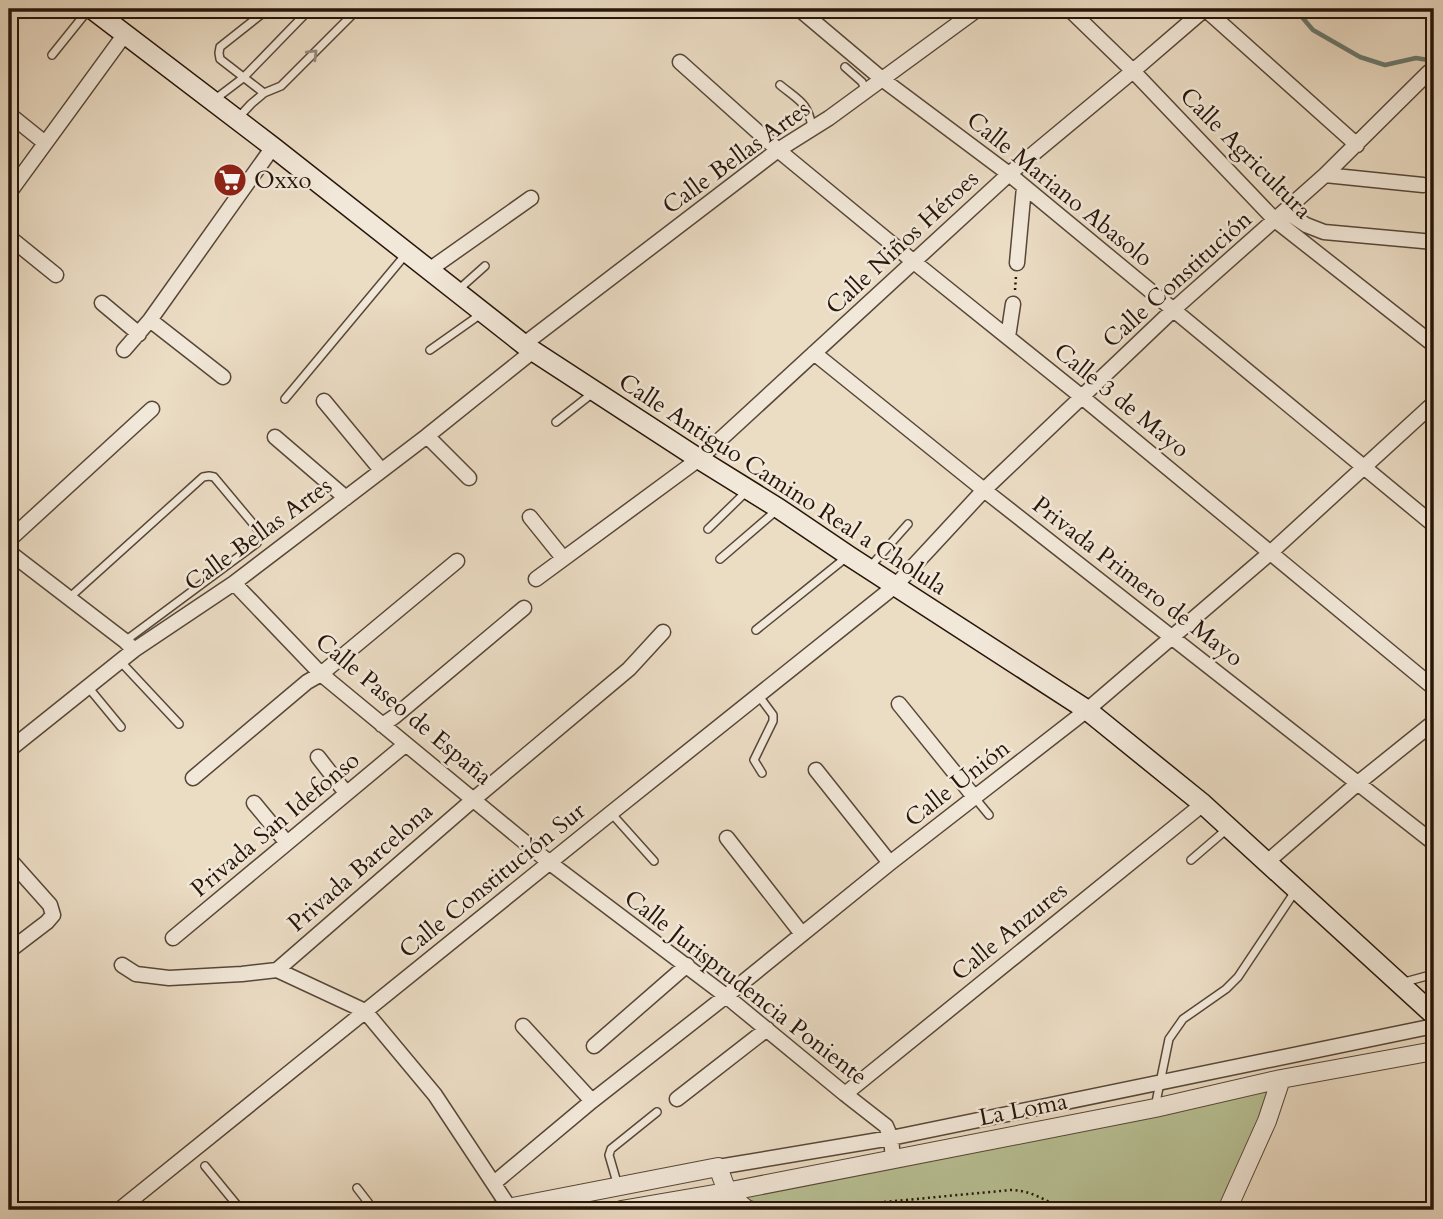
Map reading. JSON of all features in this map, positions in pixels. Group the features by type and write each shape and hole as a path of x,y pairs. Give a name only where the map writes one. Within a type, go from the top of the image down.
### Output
{"main road":[{"name":"Calle Antiguo Camino Real a Cholula","path":"91,9 273,147 528,348 1087,710 1203,804 1434,1014"}],"street":[{"name":"Calle Mariano Abasolo","path":"799,9 883,79 1009,174 1434,525"},
{"name":"Calle Bellas Artes","path":"9,750 120,661 129,645 234,583 427,436 528,348 778,150 866,92 978,9"},
{"name":"Calle Agricultura","path":"1069,9 1280,216 1434,345"},
{"path":"1205,9 1357,145"},
{"name":"Calle Niños Héroes","path":"536,579 699,459 1009,174 1205,9"},
{"path":"9,193 125,34"},
{"name":"Calle 3 de Mayo","path":"680,62 778,150 1434,688"},
{"name":"Calle Constitución","path":"895,586 984,490 1173,310 1357,145 1429,72 1434,72"},
{"path":"9,114 45,143"},
{"path":"124,350 150,320 273,147"},
{"path":"1325,175 1423,185"},
{"path":"1017,263 1024,187"},
{"path":"429,270 531,198"},
{"path":"1280,216 1324,232 1434,242"},
{"path":"9,237 56,275"},
{"path":"102,303 139,334"},
{"path":"1008,337 1013,304"},
{"path":"150,320 223,377"},
{"name":"Privada Primero de Mayo","path":"814,353 1434,843"},
{"path":"324,401 381,470"},
{"name":"Calle Unión","path":"494,1183 592,1101 890,863 1087,710 1270,553 1434,403"},
{"path":"9,540 152,408"},
{"path":"427,436 470,478"},
{"path":"275,437 346,498"},
{"path":"530,517 563,558"},
{"path":"9,552 129,645"},
{"path":"193,778 457,561"},
{"name":"Calle Paseo de España","path":"234,583 321,674 550,863"},
{"name":"Calle Constitución Sur","path":"119,1210 895,586"},
{"path":"382,725 524,608"},
{"name":"Privada Barcelona","path":"276,970 629,669 663,632"},
{"path":"899,704 975,798"},
{"path":"1267,862 1434,722"},
{"name":"Privada San Idefonso","path":"173,938 405,744"},
{"path":"318,757 346,793"},
{"path":"816,770 890,863"},
{"path":"254,803 287,843"},
{"name":"Calle Anzures","path":"845,1094 1203,804"},
{"path":"727,838 802,934"},
{"path":"9,859 50,905 52,915 47,922 9,951"},
{"name":"Calle Jurisprudencia Poniente","path":"550,863 687,965 767,1029 886,1126 891,1138"},
{"path":"122,965 136,974 169,978 276,970 365,1012 435,1095 494,1183 506,1209 718,1167 891,1138 1434,1026"},
{"path":"594,1046 687,965"},
{"path":"523,1026 592,1101"},
{"path":"677,1099 767,1029"},
{"name":"La Loma","path":"621,1210 1155,1108 1281,1079 1427,1054"},
{"path":"1227,1210 1270,1115 1281,1079"},
{"path":"891,1138 893,1159"},
{"path":"718,1167 726,1192 747,1210"}],"lane":[{"path":"52,55 91,9"},
{"path":"264,93 220,59 219,53 220,47 268,9"},
{"path":"212,101 243,78 310,9"},
{"path":"237,120 264,93 281,86 355,10"},
{"path":"845,67 862,82 866,92"},
{"path":"780,85 807,108 812,128"},
{"path":"285,398 407,253"},
{"path":"456,292 485,266"},
{"path":"430,350 483,313"},
{"path":"556,422 594,391"},
{"path":"68,598 203,477 214,477 260,532 260,538 129,645"},
{"path":"708,529 748,490"},
{"path":"720,559 778,508"},
{"path":"869,569 908,524"},
{"path":"756,631 849,556"},
{"path":"120,661 179,724"},
{"path":"87,686 121,727"},
{"path":"759,696 774,718 754,760 762,773"},
{"path":"975,798 989,816"},
{"path":"611,813 654,861"},
{"path":"1191,860 1229,828"},
{"path":"1155,1108 1170,1039 1183,1019 1238,978 1297,889"},
{"path":"1399,983 1434,974"},
{"path":"618,1187 609,1155 611,1149 657,1112"},
{"path":"205,1166 241,1210"},
{"path":"357,1188 374,1210"}],"path":[{"path":"1013,304 1017,263"},
{"path":"836,1210 842,1206 1020,1190 1064,1210"}],"green space":[{"path":"1281,1079 1227,1210 772,1210 727,1192"}],"waterway":[{"path":"1295,9 1313,30 1360,57 1385,65 1416,58 1434,61"}],"place":[{"name":"Oxxo","path":"230,180"}]}
